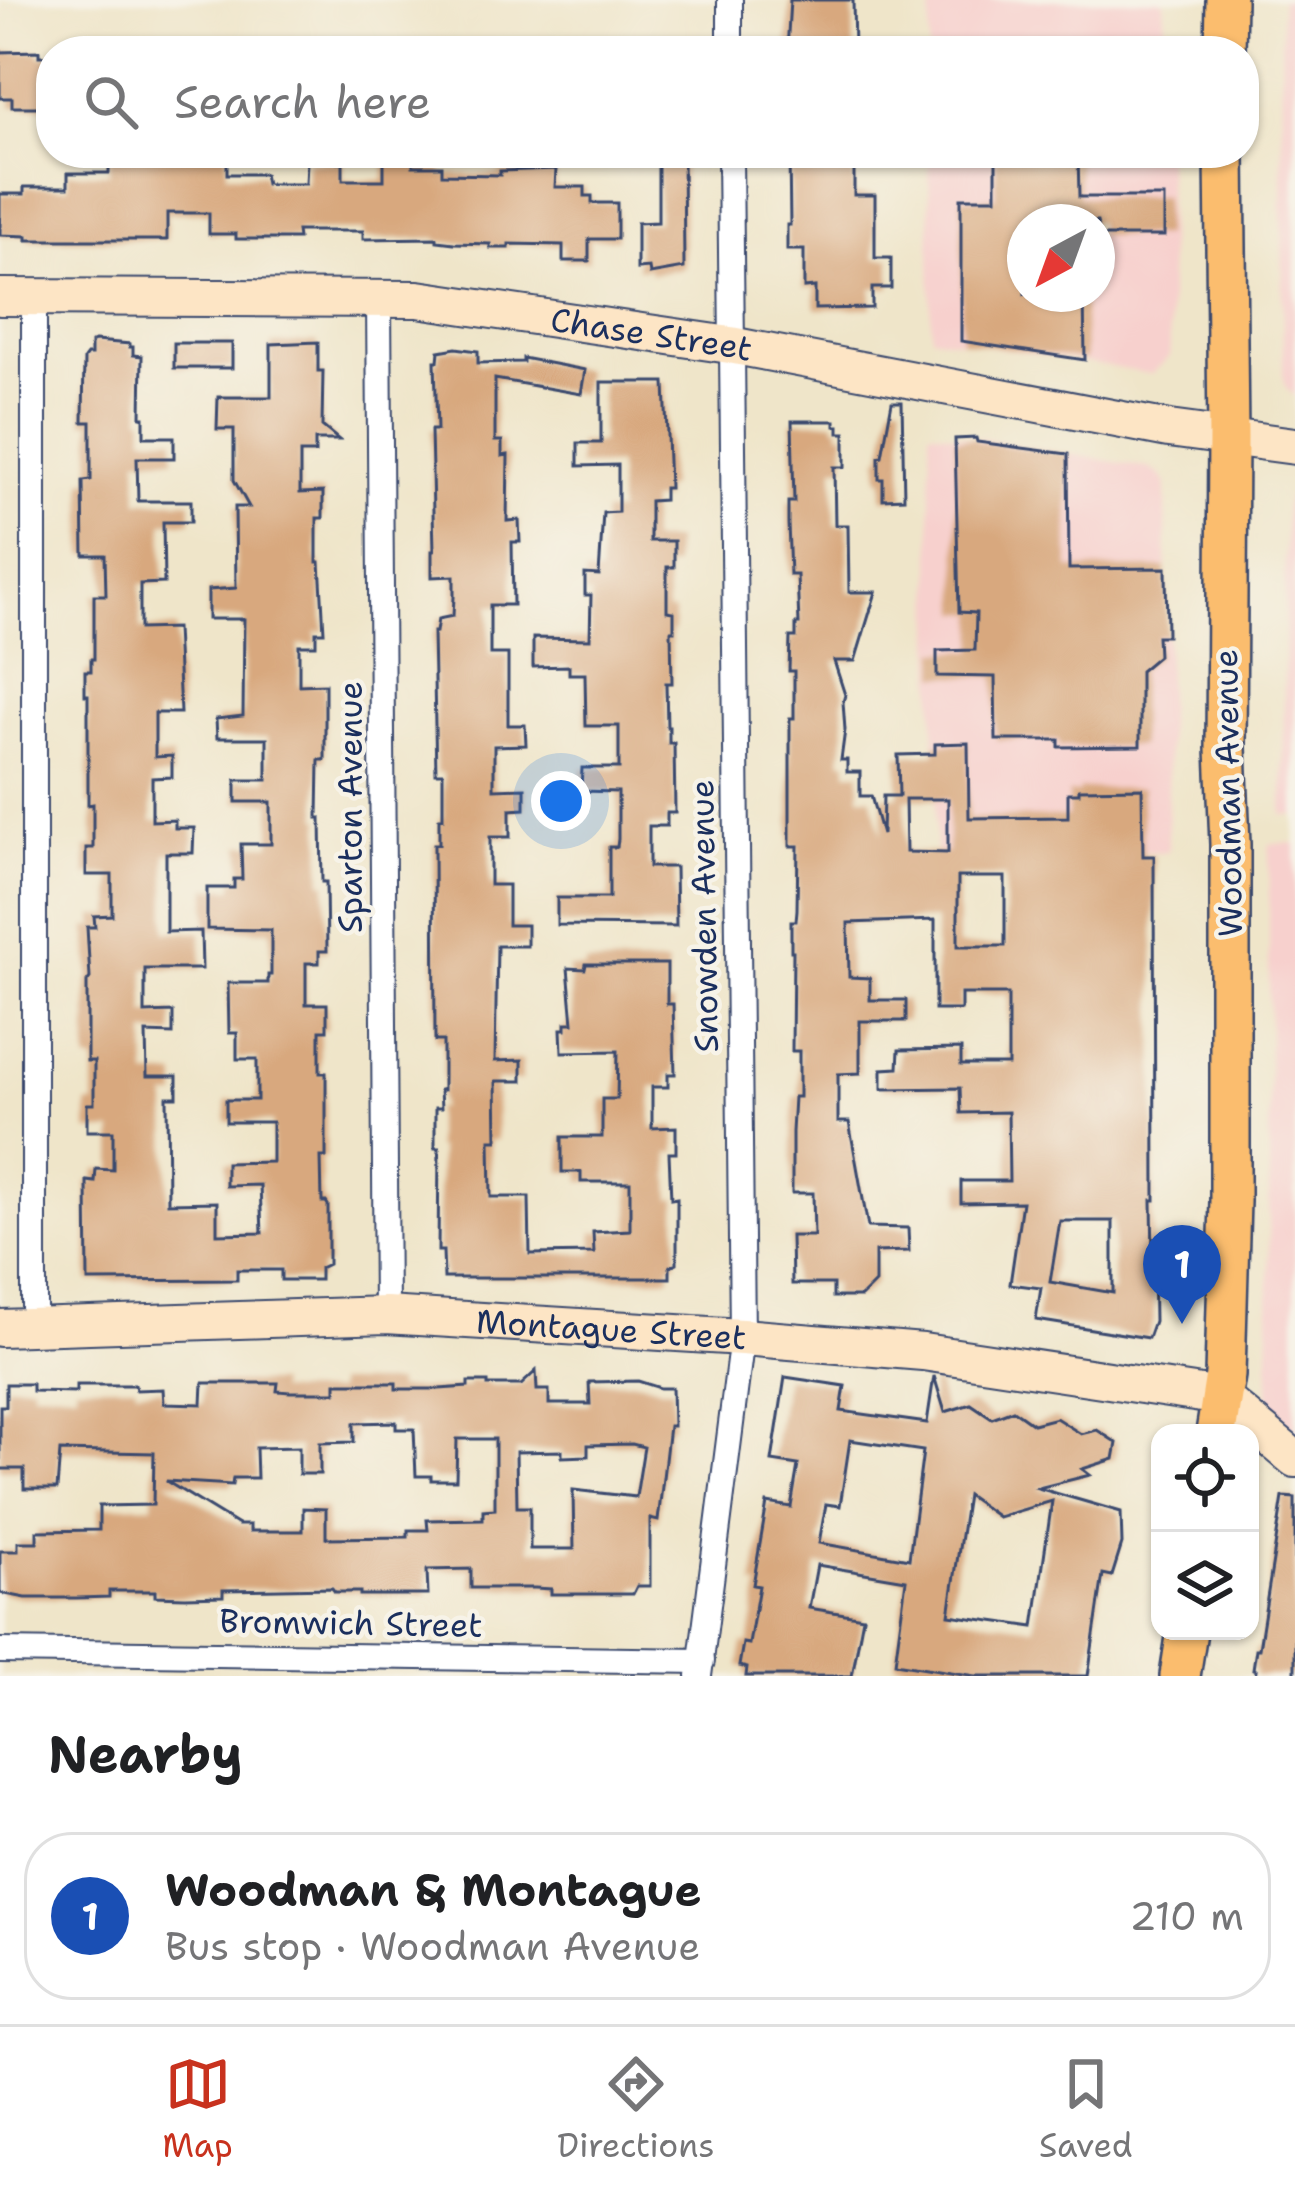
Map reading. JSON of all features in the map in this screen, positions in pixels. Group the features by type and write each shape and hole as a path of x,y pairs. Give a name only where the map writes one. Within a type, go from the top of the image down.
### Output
{"main road":[{"path":"1225,36 1226,0"},
{"name":"Woodman Avenue","path":"1219,1415 1225,1376 1230,1201 1225,168"},
{"path":"1180,1676 1185,1640"}],"street":[{"path":"730,0 730,36"},
{"name":"Snowden Avenue","path":"700,1668 742,1337 730,168"},
{"path":"17,297 17,1327"},
{"name":"Chase Street","path":"17,297 418,298 730,345 1169,429 1295,446"},
{"name":"Sparton Avenue","path":"380,298 386,1316"},
{"name":"Montague Street","path":"17,1327 386,1316 742,1337 923,1352 1219,1415"},
{"path":"1219,1415 1295,1459"},
{"name":"Bromwich Street","path":"0,1651 700,1668"}],"shaded area":[{"path":"931,0 1164,0 1165,36 930,36"},
{"path":"1281,0 1295,0 1295,396 1283,380"},
{"path":"929,168 1167,168 1170,356 1151,374 931,336"},
{"path":"930,430 1149,468 1166,483 1168,852 936,853"},
{"path":"1295,491 1295,815 1283,815 1285,508"},
{"path":"1295,843 1295,1431 1269,1409 1269,844"}],"building":[{"path":"790,0 853,0 854,36 788,36"},
{"path":"36,51 36,107 12,107 12,98 0,98 0,52"},
{"path":"109,168 227,168 227,174 264,174 266,184 306,184 307,168 343,168 343,180 384,180 384,168 500,175 500,171 556,169 555,187 585,187 585,196 592,196 592,203 617,203 617,239 589,239 589,261 563,261 563,245 490,248 490,244 437,238 363,239 363,231 297,231 298,239 236,239 236,234 209,234 209,213 167,213 167,240 27,240 27,236 0,235 0,194 24,194 24,187 68,187 68,173 109,173"},
{"path":"658,168 683,168 684,268 650,274 649,268 637,269 637,223 658,222"},
{"path":"789,168 854,168 854,195 875,195 875,258 891,258 891,288 872,288 872,308 815,309 815,287 804,288 804,250 787,250"},
{"path":"996,168 1078,168 1079,197 1164,197 1164,236 1115,236 1115,204 1007,204 1007,312 1084,312 1085,360 961,341 961,198 996,198"},
{"path":"95,341 130,344 133,355 142,356 144,437 174,437 174,458 137,458 138,501 191,501 191,522 163,522 164,583 140,584 140,629 176,628 180,713 155,713 155,757 172,756 172,777 152,778 152,821 175,820 175,828 194,828 193,853 166,853 166,932 201,931 202,969 145,969 145,1013 173,1012 173,1034 146,1033 147,1076 177,1076 177,1097 167,1097 168,1203 217,1202 217,1234 262,1233 260,1185 226,1186 226,1163 272,1162 272,1122 226,1122 226,1100 257,1100 257,1059 237,1059 237,1033 229,1033 228,983 268,983 271,930 207,929 207,888 234,888 234,879 242,879 241,844 271,844 271,802 236,802 236,780 267,780 267,738 217,738 216,719 243,716 244,619 208,619 208,590 236,588 235,507 249,507 234,480 234,429 217,429 218,397 271,397 271,344 318,342 318,371 323,371 322,426 339,440 315,440 315,453 300,453 300,493 323,492 323,518 317,518 317,562 324,632 316,632 316,645 299,645 299,685 325,684 325,760 319,760 318,818 322,882 326,882 327,951 319,951 319,963 306,963 306,1004 327,1004 327,1030 320,1030 320,1073 326,1073 326,1157 321,1157 322,1202 328,1205 328,1264 320,1268 320,1280 281,1280 281,1270 237,1270 237,1280 88,1281 87,1181 95,1182 96,1169 113,1170 113,1131 87,1131 87,1104 94,1104 94,1061 87,1061 87,927 95,927 94,916 112,915 112,875 86,875 86,848 93,848 93,804 88,805 85,671 91,671 94,659 94,595 106,595 105,555 84,555 83,481 91,480 91,422 83,422 84,359 91,355"},
{"path":"174,343 232,343 232,368 174,368"},
{"path":"439,351 478,351 478,363 523,362 523,358 585,370 581,394 495,379 495,441 502,441 502,456 508,455 507,521 519,520 520,542 512,542 513,605 490,605 490,654 508,654 508,725 525,725 526,745 494,746 494,789 525,788 525,809 510,810 510,837 490,837 490,885 508,885 508,925 527,925 527,946 497,946 495,1061 522,1060 522,1081 496,1081 491,1197 529,1197 530,1254 594,1253 593,1232 630,1230 630,1182 581,1182 581,1172 562,1172 562,1137 602,1137 602,1099 617,1099 618,1051 562,1052 561,1029 573,1023 568,968 667,964 675,1074 668,1074 668,1087 652,1087 652,1128 676,1127 676,1153 669,1153 671,1199 677,1198 677,1263 670,1266 670,1278 444,1278 443,1251 438,1251 439,1148 435,1148 435,1108 441,1108 443,1090 443,1041 435,1041 434,844 439,844 439,818 443,818 443,773 436,773 433,632 438,619 453,616 454,576 432,577 431,430 437,430 435,361"},
{"path":"601,382 665,382 669,488 664,488 664,500 650,501 650,541 674,541 674,567 667,567 667,611 674,612 672,683 666,683 669,743 674,743 675,813 667,813 667,826 649,826 649,867 675,867 676,926 557,925 557,898 609,898 609,847 617,847 618,839 618,792 581,791 582,768 619,768 619,726 586,726 585,674 569,674 569,666 533,667 533,638 590,639 591,595 585,595 585,574 599,575 603,513 618,512 618,465 578,466 578,443 601,443"},
{"path":"892,402 902,402 904,498 883,499 879,457"},
{"path":"792,421 835,421 839,433 845,433 845,467 834,467 835,525 848,525 849,592 876,592 855,661 834,661 845,695 841,760 847,760 847,772 860,772 860,796 871,796 882,835 883,796 899,796 898,755 935,754 935,744 968,743 969,818 1068,817 1068,793 1142,788 1143,856 1154,856 1154,1321 1148,1338 1036,1320 1041,1288 1010,1284 1022,1202 961,1203 961,1181 1009,1181 1008,1112 961,1113 960,1088 882,1089 882,1069 898,1068 899,1050 961,1049 961,1065 1008,1065 1008,994 961,994 961,1010 935,1010 935,920 848,923 849,977 870,978 870,1000 906,1000 906,1021 860,1021 860,1073 838,1074 838,1122 849,1122 868,1227 908,1228 909,1251 875,1252 875,1283 861,1297 833,1297 833,1284 792,1284 791,1236 814,1236 813,1193 792,1193 794,1097 799,1097 799,1051 792,1051 791,951 798,846 790,846 794,671 789,671 790,637 796,637 799,624 797,575 790,575 788,502 794,502","holes":["905,799 948,799 948,853 906,852","958,877 1005,877 1005,946 958,946","1060,1221 1113,1221 1113,1293 1050,1282"]},
{"path":"976,438 977,442 1068,454 1069,569 1166,568 1167,636 1157,636 1158,656 1140,671 1140,746 1059,747 1059,740 996,740 995,677 937,676 937,651 975,650 976,613 959,612 955,439"},
{"path":"536,1371 537,1390 549,1390 549,1404 590,1404 589,1382 638,1381 672,1388 673,1426 669,1426 658,1521 650,1519 650,1586 637,1586 633,1594 471,1588 471,1569 427,1570 428,1595 360,1595 332,1588 223,1590 223,1596 185,1597 155,1596 155,1591 109,1591 109,1597 77,1598 0,1593 0,1551 18,1551 18,1542 37,1542 37,1531 99,1530 99,1506 153,1505 154,1453 60,1451 57,1489 24,1489 24,1469 0,1469 0,1406 6,1406 6,1384 32,1384 32,1391 76,1392 76,1385 135,1385 136,1390 163,1389 164,1403 202,1404 203,1383 278,1383 277,1391 290,1392 336,1392 336,1383 396,1383 396,1389 468,1387 468,1382 521,1385","holes":["396,1422 396,1429 414,1429 416,1476 431,1476 431,1480 456,1480 457,1439 495,1439 495,1509 483,1510 483,1519 427,1520 428,1530 408,1530 408,1537 326,1538 326,1509 303,1508 303,1531 250,1531 250,1525 238,1525 166,1481 232,1485 233,1478 257,1478 256,1448 299,1447 299,1474 320,1474 320,1443 354,1442 354,1423","588,1445 644,1447 636,1497 573,1490 574,1549 530,1549 530,1507 517,1507 516,1452 588,1456"]},
{"path":"934,1376 945,1412 971,1404 992,1418 1013,1410 1033,1424 1056,1418 1081,1434 1097,1430 1117,1443 1114,1459 1082,1469 1090,1475 1038,1488 1121,1512 1122,1544 1112,1576 1103,1574 1088,1676 976,1676 895,1663 906,1580 817,1565 809,1608 863,1617 852,1676 746,1676 747,1668 739,1666 743,1643 749,1644 759,1586 753,1585 767,1503 791,1507 798,1465 772,1461 785,1377 845,1386 841,1411 927,1423","holes":["850,1440 923,1451 909,1559 819,1543 826,1504 840,1506","967,1495 998,1517 1052,1501 1034,1627 949,1615"]},
{"path":"1283,1497 1295,1498 1295,1676 1255,1676 1256,1649"}],"place":[{"name":"Woodman & Montague","path":"1182,1324"}]}
